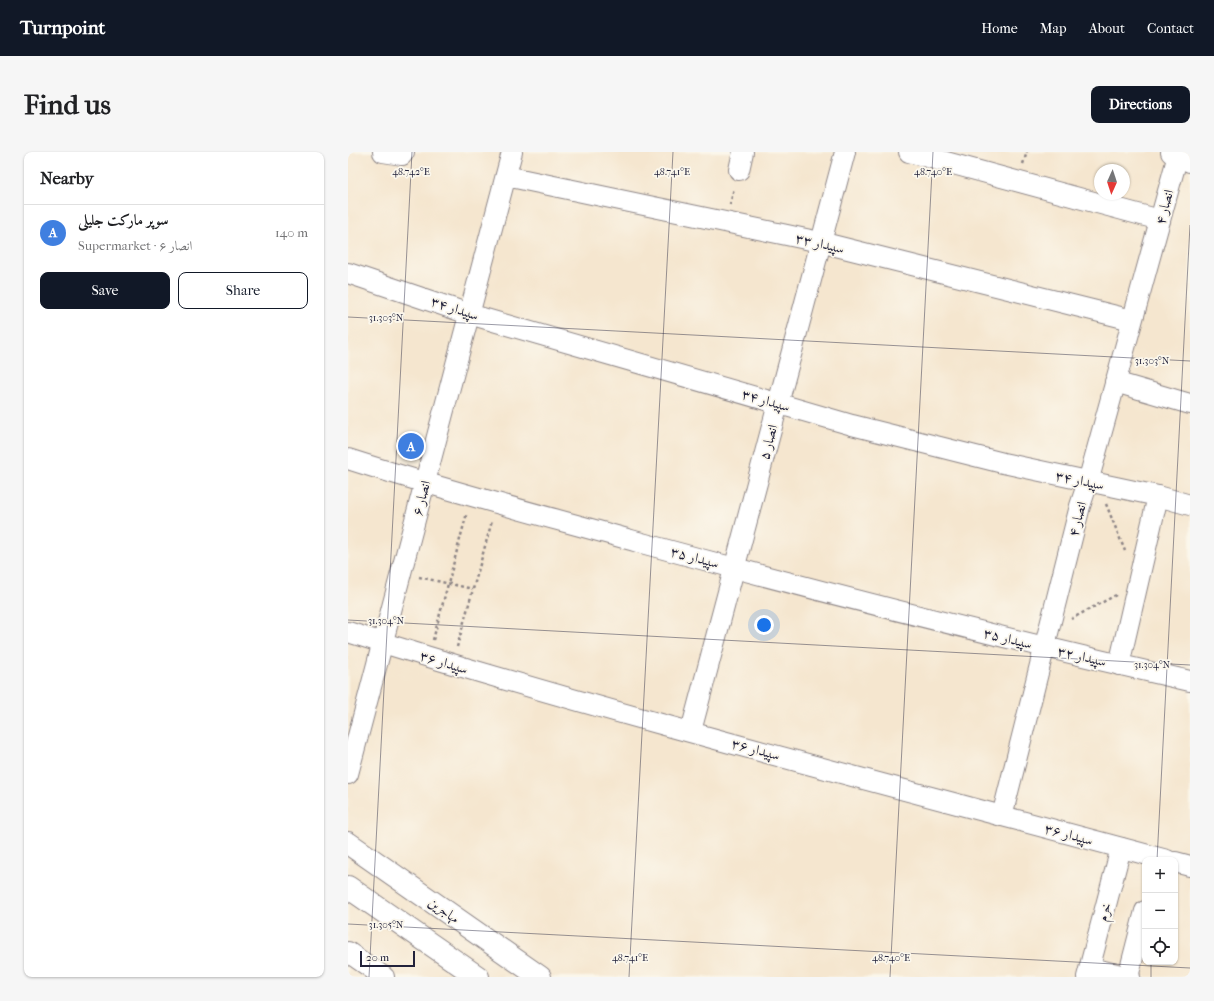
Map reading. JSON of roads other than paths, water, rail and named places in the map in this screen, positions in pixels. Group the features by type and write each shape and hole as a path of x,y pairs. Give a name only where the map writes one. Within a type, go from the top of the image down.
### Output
{"main road":[{"name":"مهاجرین","path":"348,844 540,977"},
{"path":"348,887 478,977"}],"street":[{"path":"383,152 398,156 402,155 404,152"},
{"name":"انصار ۶","path":"348,774 512,152"},
{"name":"انصار ۵","path":"691,731 845,152"},
{"path":"909,152 1160,220"},
{"name":"انصار ۴","path":"1002,816 1080,506 1093,483 1115,382 1160,220 1180,155"},
{"name":"سپیدار ۳۳","path":"506,176 820,242 1132,320"},
{"name":"سپیدار ۳۴","path":"348,273 469,314 852,425 1093,483 1190,504"},
{"path":"1115,382 1190,404"},
{"name":"سپیدار ۳۵","path":"348,459 425,484 734,568 1046,639"},
{"path":"1119,665 1158,496"},
{"name":"سپیدار ۳۶","path":"348,632 453,665 1153,857"},
{"name":"سپیدار ۳۲","path":"1046,639 1119,665 1190,681"},
{"name":"خرم","path":"1089,972 1121,848"},
{"name":"سپیدار ۳۶","path":"1178,863 1190,866"},
{"path":"1089,972 1129,977 1142,923"},
{"path":"348,952 384,977"}],"place":[{"name":"سوپر مارکت جلیلی","path":"411,446"}]}
